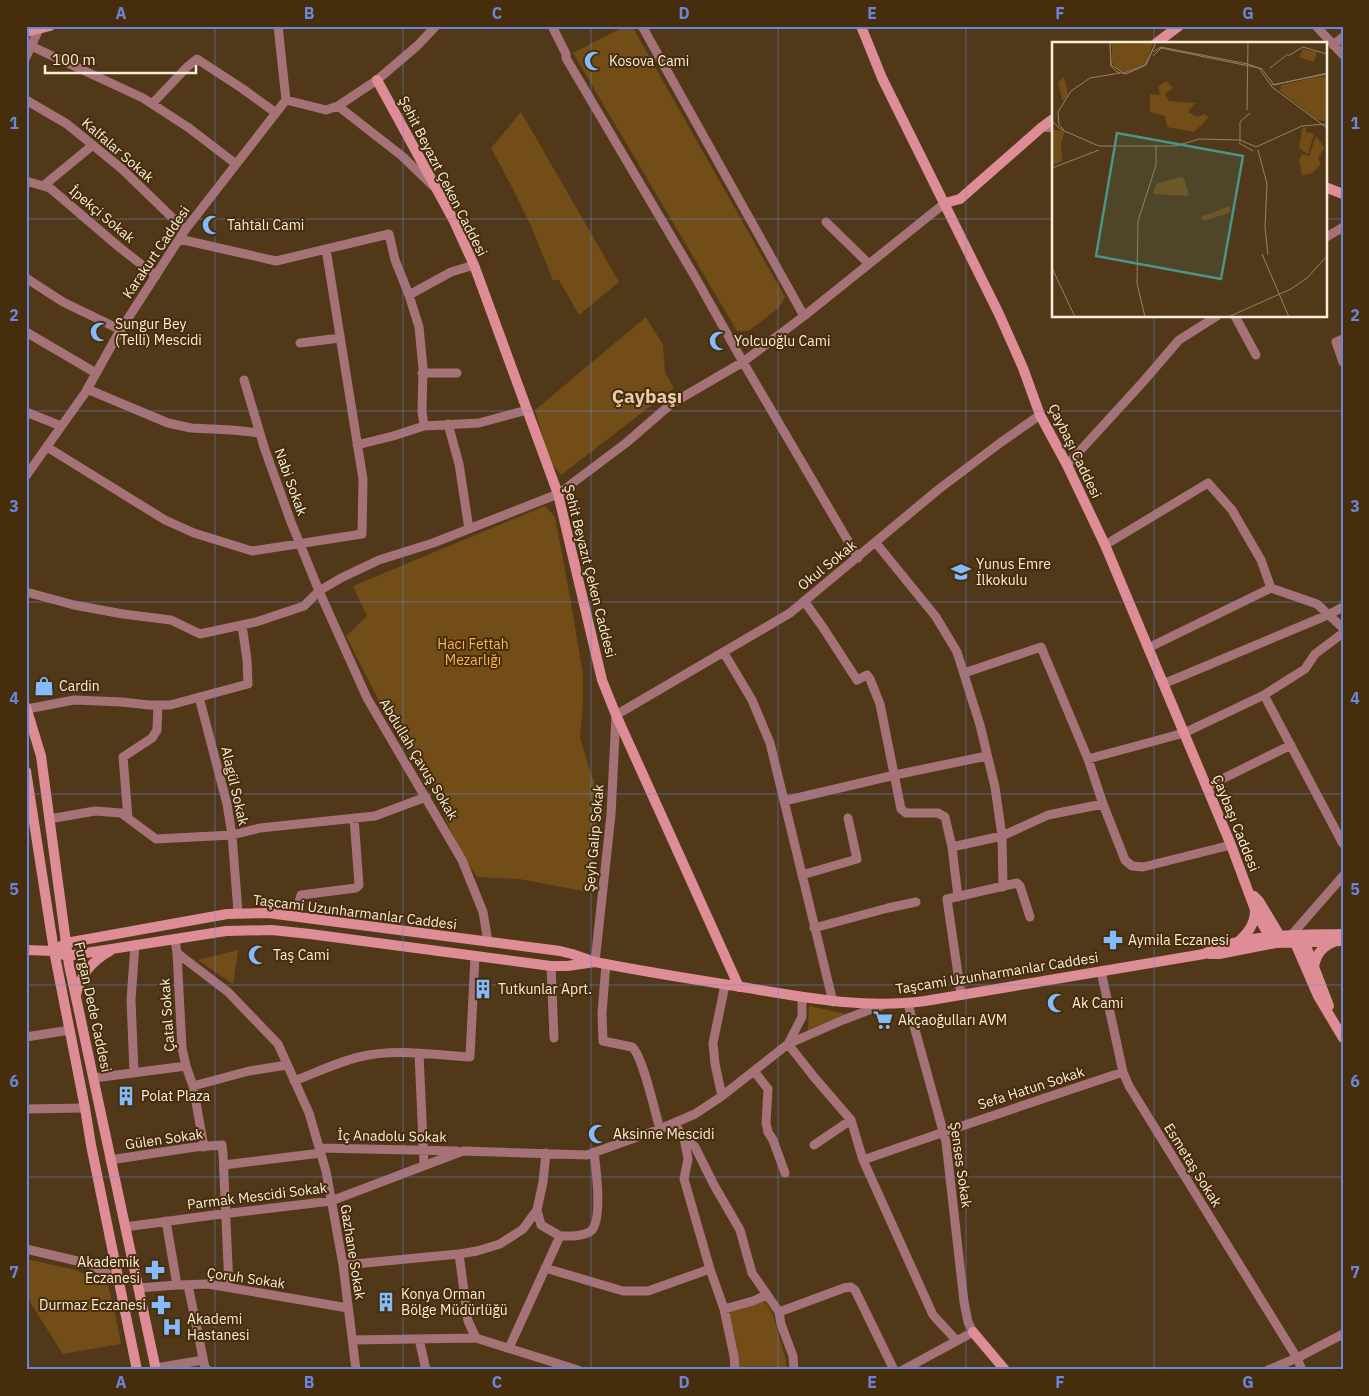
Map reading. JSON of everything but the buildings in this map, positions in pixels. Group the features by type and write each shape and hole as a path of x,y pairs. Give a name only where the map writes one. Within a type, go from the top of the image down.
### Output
{"main road":[{"path":"26,32 50,26"},
{"name":"Çaybaşı Caddesi","path":"861,26 882,78 1007,332 1023,368 1040,415 1067,465 1105,545 1231,845 1260,921 1290,939"},
{"path":"1159,42 1179,26"},
{"name":"Şehit Beyazıt Çeken Caddesi","path":"377,80 453,219 474,265 558,494 602,680 616,716 739,987"},
{"path":"945,203 960,199 1047,128"},
{"path":"1326,188 1343,194"},
{"name":"Furgan Dede Caddesi","path":"27,708 41,756 66,943 76,999 156,1369"},
{"name":"Furgan Dede Caddesi","path":"26,771 54,950 91,1145 137,1370"},
{"name":"Çaybaşı Caddesi","path":"1251,894 1290,939"},
{"path":"1237,942 1251,927 1254,921 1255,909"},
{"name":"Taşcami Uzunharmanlar Caddesi","path":"54,950 66,943 238,912 268,913 560,952 595,962 833,1002 908,1004 1204,954 1215,948 1237,942 1290,939"},
{"name":"Taşcami Uzunharmanlar Caddesi","path":"68,956 226,931 272,930 551,966 595,962"},
{"path":"1290,939 1314,967 1341,1032"},
{"path":"1290,939 1318,996 1341,1032"},
{"path":"1204,954 1219,954 1290,939 1340,939"},
{"path":"1314,967 1320,951 1340,939"},
{"path":"76,999 80,982 87,969 100,957 117,948"},
{"path":"26,950 54,950 68,956"},
{"path":"973,1332 1005,1370"}],"street":[{"path":"278,26 286,100 326,110 338,106 377,80 417,46 436,26"},
{"path":"552,26 566,54 566,58 858,558"},
{"path":"642,26 804,316"},
{"path":"1316,26 1343,55"},
{"path":"26,57 39,29"},
{"path":"1333,46 1343,37"},
{"path":"31,46 143,98 189,128 236,164"},
{"path":"152,104 197,58 276,113"},
{"name":"Kalfalar Sokak","path":"26,100 66,124 122,168 184,230"},
{"name":"Karakurt Caddesi","path":"26,476 87,389 121,330 184,230 286,100"},
{"path":"338,106 402,156 437,190"},
{"path":"43,186 93,145"},
{"name":"İpekçi Sokak","path":"26,181 50,188 156,276"},
{"path":"26,592 123,614 171,620 200,634 256,622 304,606 319,591 379,560 433,544 558,494 626,443 671,404 743,362 804,316 945,203"},
{"path":"826,222 869,264"},
{"path":"1326,237 1343,227"},
{"path":"179,239 276,261 389,234 395,260 419,327 424,426"},
{"path":"47,447 166,520 194,533 252,551 362,534 363,479 326,249"},
{"path":"409,295 451,272 474,265"},
{"path":"26,278 63,302 121,330"},
{"path":"1067,465 1179,340 1214,318"},
{"path":"1236,318 1256,355"},
{"path":"26,332 96,373"},
{"path":"300,343 340,338"},
{"path":"1343,339 1336,342 1343,362"},
{"path":"422,373 458,373"},
{"name":"Nabi Sokak","path":"244,380 260,434 288,513 319,591"},
{"path":"87,389 168,423 191,428 232,430 260,434"},
{"path":"358,445 424,426 479,423 527,410"},
{"path":"26,412 62,426"},
{"name":"Okul Sokak","path":"616,716 790,613 939,489 1040,415"},
{"path":"448,424 459,464 469,529"},
{"path":"1105,545 1208,483 1232,510 1260,560 1271,588"},
{"path":"876,543 936,617 957,652 980,725 995,787 1002,836 1003,887"},
{"path":"1148,648 1271,588 1317,604 1343,628"},
{"name":"Abdullah Çavuş Sokak","path":"319,591 366,698 462,860 483,912 488,942"},
{"path":"804,602 857,680 867,675 870,679 880,704 901,809 906,813 938,813 944,817 952,847 958,897"},
{"path":"1163,684 1343,607"},
{"path":"27,708 74,700 170,705 248,684 242,625"},
{"path":"1088,759 1184,733 1264,695 1305,669 1315,654 1343,634"},
{"path":"964,673 1041,647 1088,759 1125,860 1132,866 1142,867 1231,845"},
{"path":"724,653 752,700 770,743 833,1002"},
{"path":"1264,695 1343,844"},
{"name":"Alagül Sokak","path":"199,697 228,804 238,912"},
{"path":"128,818 123,756 152,738 157,730 158,705"},
{"name":"Şeyh Galip Sokak","path":"595,962 611,815 616,716"},
{"path":"1206,787 1291,746"},
{"path":"784,801 894,775 987,756"},
{"path":"49,819 96,811 121,813 156,839 232,835 260,828 375,816 426,797"},
{"path":"952,847 1002,836 1048,814 1103,804"},
{"path":"294,916 301,895 356,888 359,885 354,818"},
{"path":"802,875 856,859 848,818"},
{"path":"1290,939 1343,876"},
{"path":"961,995 947,900 1017,883 1020,886 1030,917"},
{"path":"814,928 916,902"},
{"name":"Çatal Sokak","path":"175,939 181,1040 186,1066 193,1086 204,1147"},
{"path":"134,1072 131,1000 135,945"},
{"name":"Gazhane Sokak","path":"177,953 220,985 278,1044 309,1113 326,1171 343,1265 356,1370"},
{"path":"294,1081 357,1057 387,1053 419,1053 470,1058 475,956"},
{"path":"606,964 602,1013 603,1041 632,1047 636,1050 641,1061 660,1130"},
{"path":"551,966 554,1038"},
{"name":"Esmetaş Sokak","path":"1101,971 1123,1072 1129,1086 1297,1358 1302,1370"},
{"path":"722,1096 715,1064 713,1043 725,984"},
{"path":"802,997 802,1017 788,1044 851,1120 863,1160 933,1316 956,1340"},
{"name":"Parmak Mescidi Sokak","path":"125,1227 331,1201 464,1151 587,1155 674,1124 705,1108 788,1044 886,1004"},
{"name":"Şenses Sokak","path":"908,1004 944,1132 964,1302 968,1322 973,1332"},
{"path":"26,1037 70,1030"},
{"path":"419,1053 424,1165"},
{"path":"193,1086 249,1071 287,1065"},
{"path":"94,1078 186,1066"},
{"path":"754,1071 768,1089 766,1123 785,1173"},
{"name":"Sefa Hatun Sokak","path":"863,1160 1123,1072"},
{"path":"26,1109 85,1108"},
{"path":"814,1145 851,1120"},
{"path":"674,1124 684,1138 694,1147 740,1230 752,1273 779,1312 781,1324 793,1356 794,1370"},
{"path":"684,1138 688,1159 684,1179 710,1269 724,1309 734,1356 735,1370"},
{"name":"Gülen Sokak","path":"110,1160 222,1145 224,1165"},
{"name":"İç Anadolu Sokak","path":"224,1165 320,1150 464,1151"},
{"path":"537,1210 541,1225 560,1236 576,1236 589,1232 593,1228 598,1207 594,1152"},
{"path":"343,1265 459,1254 500,1244 523,1229 537,1210 543,1182 546,1153"},
{"path":"224,1165 229,1287"},
{"path":"166,1221 177,1285"},
{"path":"509,1348 560,1236"},
{"path":"26,1248 90,1264 119,1280"},
{"path":"459,1254 468,1321 476,1338"},
{"path":"545,1268 623,1291 648,1291 710,1269"},
{"name":"Çoruh Sokak","path":"139,1288 208,1284 348,1308"},
{"path":"156,1369 205,1367 188,1285"},
{"path":"779,1312 851,1287 855,1290 894,1370"},
{"path":"724,1309 753,1301 766,1295"},
{"path":"903,1370 973,1332"},
{"path":"1268,1370 1297,1358 1343,1334"},
{"path":"352,1340 476,1338 578,1370"},
{"path":"420,1339 426,1370"}],"green space":[{"path":"625,26 632,26 785,297 779,308 748,331 737,331 573,53"},
{"path":"521,112 619,282 579,315 559,280 553,280 531,226 491,148"},
{"path":"646,317 663,345 665,372 674,388 561,475 549,460 535,410"},
{"name":"Hacı Fettah Mezarlığı","path":"545,506 555,517 583,674 580,738 591,774 601,797 589,892 519,879 477,877 460,851 443,813 443,802 421,761 382,707 346,636 367,616 353,586"},
{"path":"238,950 233,984 198,960"},
{"path":"809,1006 846,1014 808,1030"},
{"path":"26,1259 76,1270 108,1285 121,1344 63,1354 26,1296"},
{"path":"765,1301 773,1315 787,1370 739,1370 737,1345 728,1312"}],"place":[{"name":"Kosova Cami","path":"594,61"},
{"name":"Tahtalı Cami","path":"212,225"},
{"name":"Sungur Bey (Telli) Mescidi","path":"100,332"},
{"name":"Yolcuoğlu Cami","path":"719,341"},
{"name":"Yunus Emre İlkokulu","path":"961,572"},
{"name":"Cardin","path":"44,686"},
{"name":"Aymila Eczanesi","path":"1113,940"},
{"name":"Taş Cami","path":"258,955"},
{"name":"Tutkunlar Aprt.","path":"483,989"},
{"name":"Ak Cami","path":"1057,1003"},
{"name":"Akçaoğulları AVM","path":"883,1020"},
{"name":"Polat Plaza","path":"126,1096"},
{"name":"Aksinne Mescidi","path":"598,1134"},
{"name":"Akademik Eczanesi","path":"155,1270"},
{"name":"Konya Orman Bölge Müdürlüğü","path":"386,1302"},
{"name":"Durmaz Eczanesi","path":"161,1305"},
{"name":"Akademi Hastanesi","path":"172,1327"}],"district":[{"name":"Çaybaşı","path":"647,396"}]}
